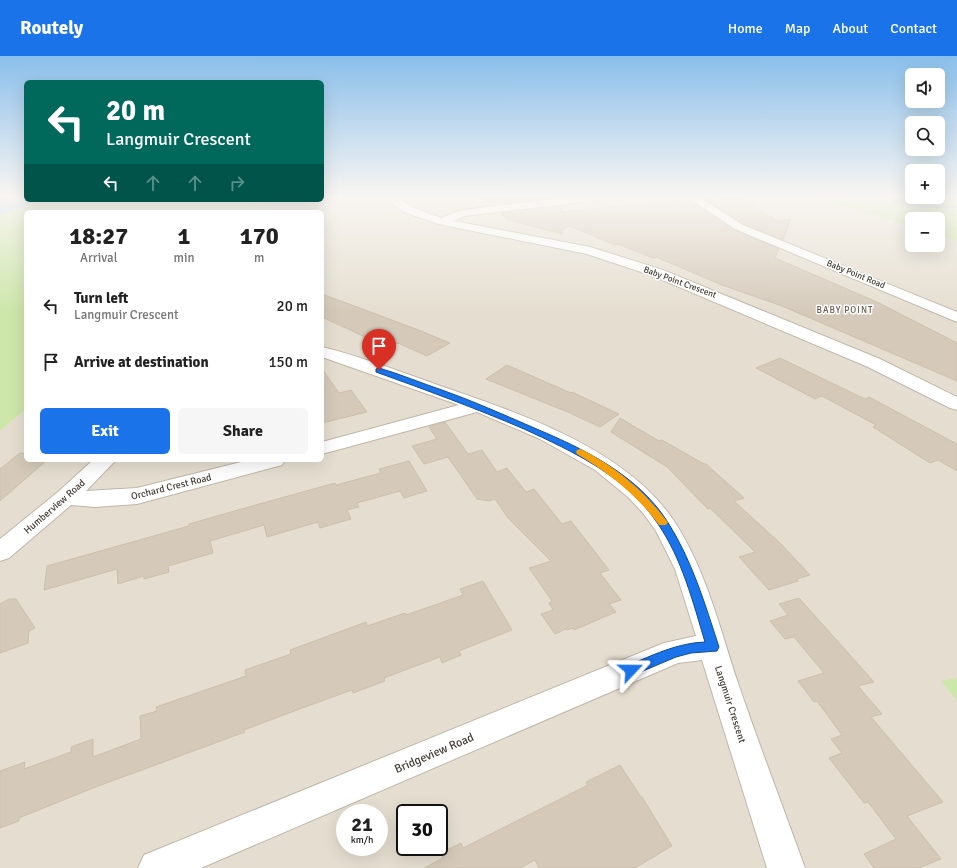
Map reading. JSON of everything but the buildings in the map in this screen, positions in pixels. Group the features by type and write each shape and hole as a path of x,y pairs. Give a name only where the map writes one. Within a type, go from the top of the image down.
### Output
{"street":[{"name":"Baby Point Crescent","path":"508,235 590,251 658,273 867,360 957,404"},
{"name":"Baby Point Road","path":"759,235 957,317"},
{"name":"Langmuir Crescent","path":"324,353 399,377 478,406 544,434 589,457 617,476 651,507 663,523 694,586 744,746 786,868"},
{"path":"324,447 478,406"},
{"name":"Humberview Road","path":"0,552 66,497 104,462"},
{"name":"Orchard Crest Road","path":"66,497 95,499 137,496 267,462"},
{"name":"Bridgeview Road","path":"157,868 674,652 691,648 713,647"}],"shaded area":[{"path":"324,235 905,235 905,252 945,252 945,237 957,241 957,868 0,868 0,431 24,411 24,462 324,462"}],"green space":[{"path":"0,235 24,235 24,411 0,431"},
{"path":"945,235 957,235 957,241 945,237"},
{"path":"957,678 957,701 941,681"}],"slow traffic":[{"path":"580,452 604,466 636,492 663,522"}],"district":[{"name":"BABY POINT","path":"845,310"}],"route":[{"path":"379,370 478,406 574,448 604,466 636,492 651,507 663,523 694,586 713,647 691,648 674,652 631,670"}]}
